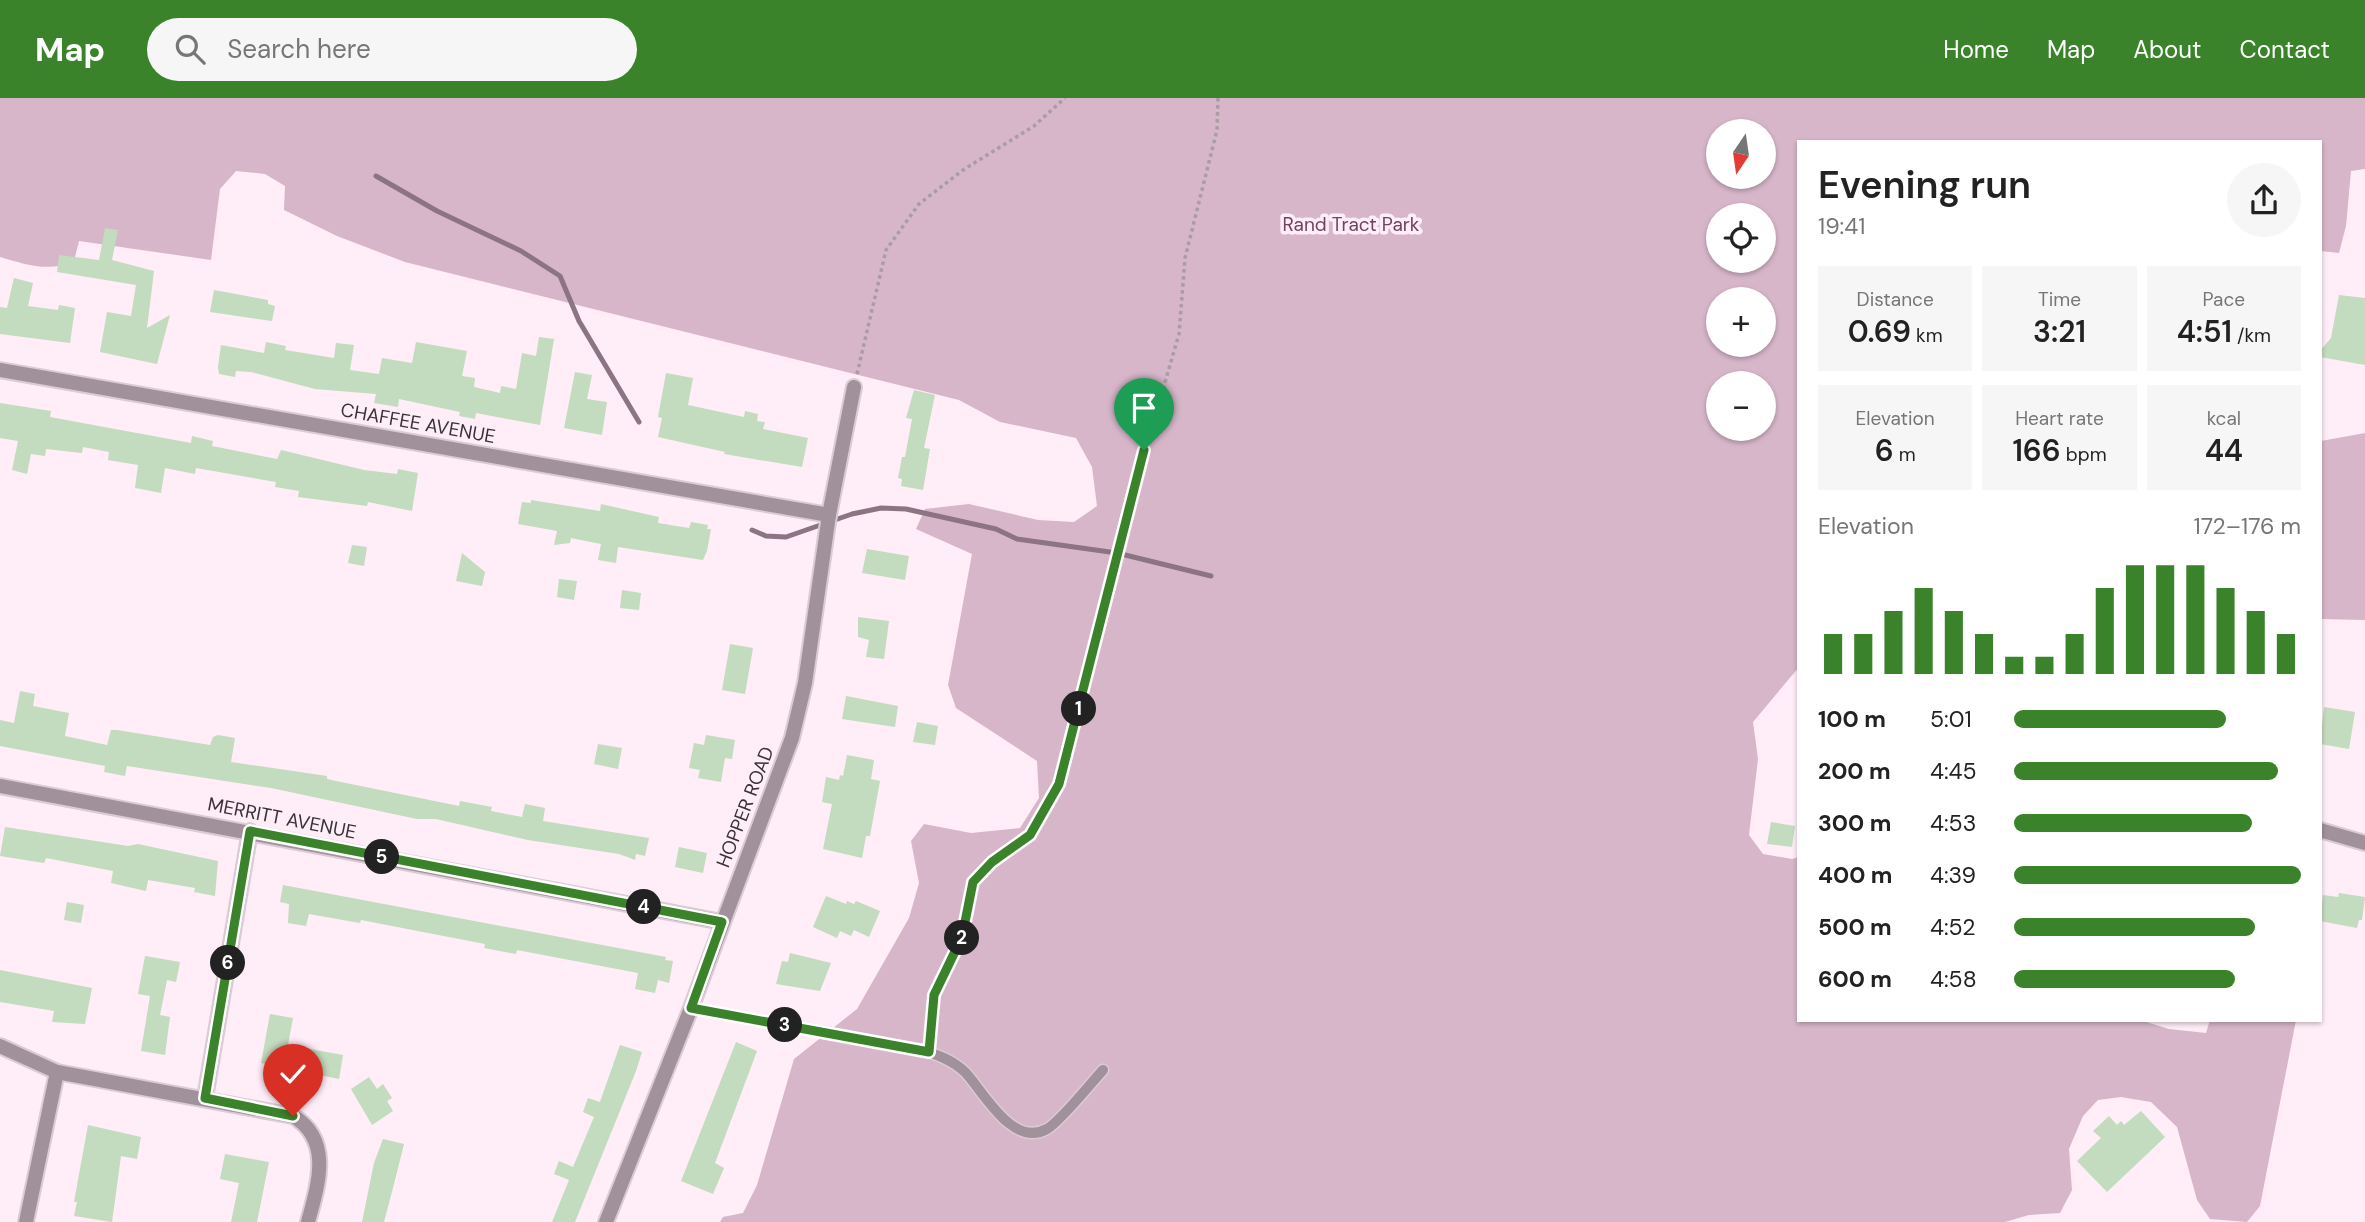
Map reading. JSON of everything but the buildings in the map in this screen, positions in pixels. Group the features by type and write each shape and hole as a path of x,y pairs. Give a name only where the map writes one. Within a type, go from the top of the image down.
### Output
{"street":[{"name":"CHAFFEE AVENUE","path":"0,370 829,515"},
{"name":"HOPPER ROAD","path":"606,1222 691,1008 792,738 805,683 829,515 853,387"},
{"name":"MERRITT AVENUE","path":"0,786 722,922"},
{"path":"205,1098 250,831"},
{"path":"2322,831 2365,843"},
{"path":"0,1046 57,1072 293,1116 304,1123 317,1142 321,1172 308,1222"},
{"path":"26,1222 57,1072"}],"lane":[{"path":"691,1008 929,1052 945,1058 964,1071 997,1111 1013,1126 1030,1133 1048,1129 1103,1070"}],"path":[{"path":"853,387 886,250 905,223 919,204 962,170 1034,126 1065,98"},
{"path":"929,1052 934,995 962,937 973,882 992,862 1030,835 1059,784 1097,643 1125,520 1179,334 1185,258 1217,130 1218,98"}],"green space":[{"name":"Rand Tract Park","path":"0,98 2365,98 2365,169 2351,171 2346,226 2339,253 2322,251 2322,140 1797,140 1797,669 1753,722 1758,759 1749,835 1763,854 1797,858 1797,1022 2146,1022 2169,1029 2206,1033 2209,1022 2296,1022 2260,1206 2247,1222 2210,1219 2197,1200 2177,1127 2151,1102 2121,1097 2098,1100 2083,1116 2069,1149 2072,1190 2060,1213 2029,1215 2005,1222 720,1222 723,1217 743,1213 757,1185 794,1059 857,1009 909,918 919,883 911,841 924,824 971,833 1020,828 1039,798 1037,761 956,708 948,685 972,554 916,529 925,509 969,504 1038,520 1074,522 1097,506 1092,467 1076,438 1000,422 959,400 405,262 337,236 284,210 285,186 265,174 236,171 220,189 211,260 79,241 74,261 65,265 37,266 0,257"},
{"path":"2365,433 2365,620 2322,619 2322,441"}],"waterway":[{"path":"376,176 437,211 521,251 560,276 579,321 639,422"},
{"path":"752,530 766,536 786,537 852,514 881,508 906,509 996,529 1017,539 1117,553 1211,576"}],"route":[{"path":"293,1116 205,1098 250,831 722,922 691,1008 929,1052 934,995 962,937 973,882 992,862 1030,835 1059,784 1144,450"}]}
